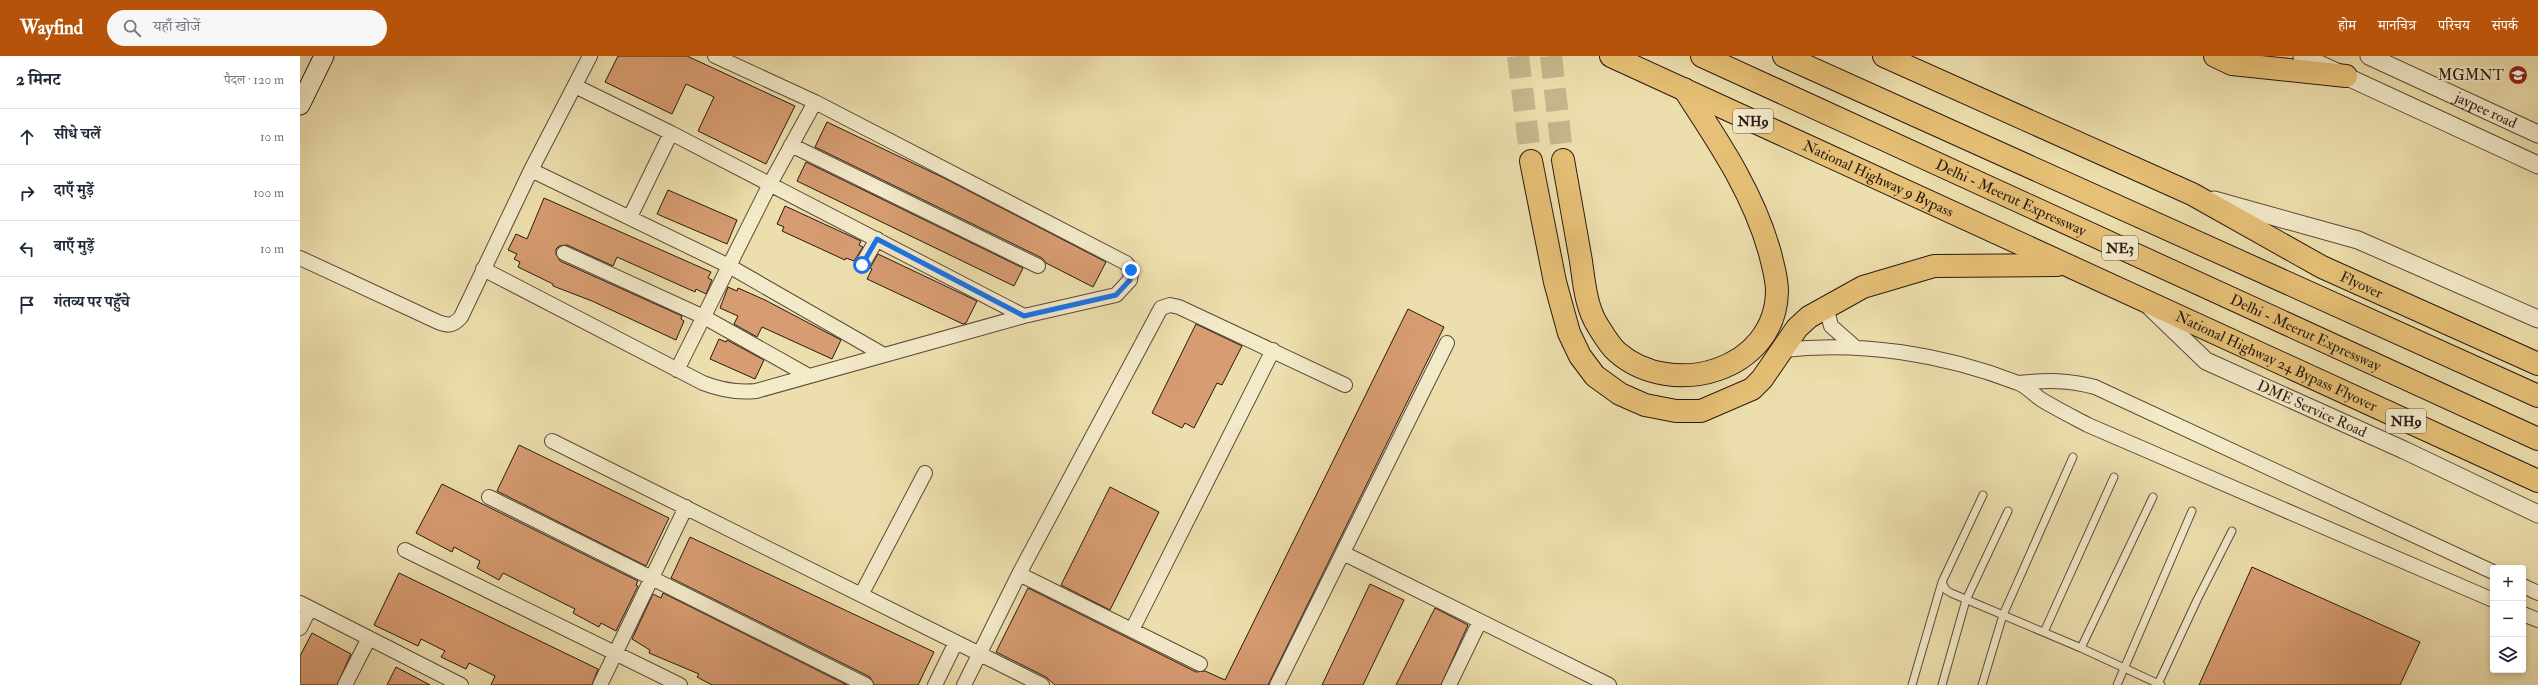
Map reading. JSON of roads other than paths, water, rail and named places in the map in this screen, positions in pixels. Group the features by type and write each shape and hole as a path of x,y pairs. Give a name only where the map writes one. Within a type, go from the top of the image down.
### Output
{"highway":[{"name":"National Highway 9 Bypass","path":"1611,56 2144,302"},
{"name":"Delhi - Meerut Expressway","path":"1702,56 2538,440"},
{"name":"NE3","path":"1784,56 2538,396"},
{"name":"Flyover","path":"1884,56 2192,194 2322,267 2538,364"},
{"path":"2215,56 2232,64 2346,76"},
{"path":"1563,160 1587,299 1597,325 1616,352 1633,363 1654,371 1680,376 1716,372 1729,365 1752,348 1770,323 1775,306 1776,276 1756,212 1726,153 1684,89"},
{"path":"1531,161 1555,282 1569,333 1580,356 1595,376 1620,394 1645,405 1676,411 1701,411 1752,389 1762,379 1798,328 1810,316 1863,287 1934,266 2064,265"},
{"name":"National Highway 24 Bypass Flyover","path":"2144,302 2538,481"}],"main road":[{"path":"300,105 324,56"}],"street":[{"path":"300,258 448,326 455,324 460,317 531,170 590,56"},
{"path":"483,269 677,370 720,390 740,392 756,391 1024,316 1116,295 1130,280 1131,270 1126,263 815,102 715,56"},
{"path":"2302,56 2538,165"},
{"name":"jaypee road","path":"2369,56 2424,83 2538,134"},
{"path":"2414,108 2424,83"},
{"path":"575,86 671,133 1024,316"},
{"path":"677,370 770,184 815,102"},
{"path":"630,217 671,133"},
{"path":"792,145 1038,266"},
{"path":"531,170 729,266 884,355"},
{"path":"2192,194 2358,240 2538,320"},
{"path":"862,265 877,239"},
{"path":"564,253 704,318 809,376"},
{"name":"DME Service Road","path":"2144,302 2206,361 2404,450 2538,514"},
{"path":"964,685 1019,574 1161,308 1170,305 1179,307 1345,385"},
{"path":"1826,306 1831,326 1855,347"},
{"path":"1277,685 1446,343"},
{"path":"1782,350 1817,346 1855,347 1929,358 1972,368 2020,383 2041,399 2088,425 2490,599"},
{"path":"1132,630 1273,350"},
{"path":"2020,383 2052,380 2074,381 2096,387 2490,571"},
{"path":"552,440 1042,685"},
{"path":"861,595 925,473"},
{"path":"489,497 866,685"},
{"path":"600,685 686,508"},
{"path":"405,550 680,685"},
{"path":"1343,552 1607,685"},
{"path":"1019,574 1200,664"},
{"path":"2526,587 2538,593"},
{"path":"300,628 305,606 456,684"},
{"path":"2526,615 2538,620"},
{"path":"1449,685 1480,621"},
{"path":"345,685 369,638"},
{"path":"935,685 956,642"}],"lane":[{"path":"1982,685 2003,614 2073,457"},
{"path":"2044,632 2114,477"},
{"path":"1912,685 1942,582 1983,495"},
{"path":"2082,648 2153,498"},
{"path":"1942,685 1966,600 2008,511"},
{"path":"2117,685 2192,511"},
{"path":"1942,582 1946,590 1966,600 2003,614 2082,648 2160,684 2197,600 2232,531"}],"tunnel":[{"path":"1518,56 1531,161"},
{"path":"1551,56 1563,160"}],"place":[{"name":"MGMNT","path":"2518,75"}]}
